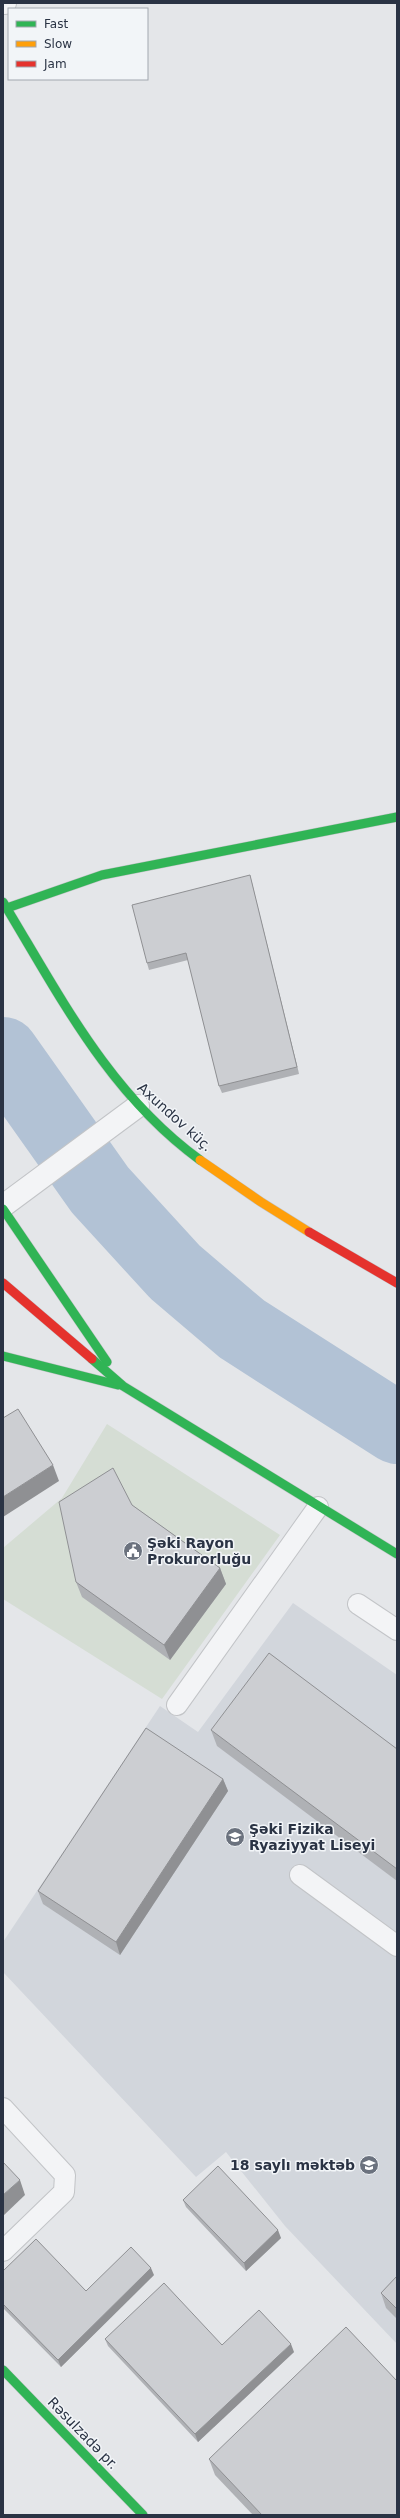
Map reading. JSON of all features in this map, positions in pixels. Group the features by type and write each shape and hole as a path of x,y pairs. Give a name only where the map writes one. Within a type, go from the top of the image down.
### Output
{"street":[{"path":"5,905 102,875 397,817"},
{"name":"Axundov küç.","path":"5,905 79,1031 138,1106 215,1171 281,1214 397,1283"},
{"path":"123,1386 3,1207 138,1106"},
{"path":"3,1283 123,1386 318,1507 397,1554"},
{"path":"3,1356 123,1386"},
{"name":"Rəsulzadə pr.","path":"3,2370 143,2515"}],"lane":[{"path":"177,1705 318,1507"},
{"path":"358,1604 397,1630"},
{"path":"300,1875 397,1946"},
{"path":"3,2108 65,2175 64,2192 3,2251"}],"shaded area":[{"path":"107,1424 280,1535 162,1699 3,1599 3,1548 62,1498"},
{"name":"Şəki Fizika Ryaziyyat Liseyi","path":"293,1603 397,1675 397,2344 285,2226 226,2152 196,2177 3,1972 3,1942 160,1706 198,1732"}],"building":[{"path":"250,875 297,1067 219,1086 186,953 147,963 132,905"},
{"path":"18,1409 53,1465 3,1497 3,1418"},
{"path":"113,1468 132,1505 220,1568 164,1645 76,1582 59,1502"},
{"path":"269,1653 397,1749 397,1869 211,1730"},
{"path":"146,1728 223,1779 116,1942 38,1891"},
{"path":"3,2162 20,2180 3,2195"},
{"path":"218,2166 278,2230 244,2263 183,2200"},
{"path":"36,2239 86,2291 131,2247 151,2268 58,2360 3,2304 3,2271"},
{"path":"397,2276 397,2309 381,2293"},
{"path":"164,2283 222,2345 259,2310 291,2344 195,2434 105,2339"},
{"path":"346,2327 397,2381 397,2515 262,2515 209,2459"}],"waterway":[{"path":"3,1053 100,1190 175,1272 242,1329 397,1428"}],"traffic: fast":[{"path":"7,908 102,875 397,817"},
{"path":"3,902 66,1008 113,1074 139,1105 168,1134 200,1160"},
{"path":"3,1209 107,1362"},
{"path":"3,1356 118,1385"},
{"path":"92,1359 123,1386 397,1554"},
{"path":"3,2370 143,2515"}],"traffic: slow":[{"path":"200,1160 261,1202 309,1232"}],"traffic: jam":[{"path":"309,1232 397,1283"},
{"path":"3,1283 92,1359"}],"place":[{"name":"Şəki Rayon Prokurorluğu","path":"133,1551"},
{"name":"Şəki Fizika Ryaziyyat Liseyi","path":"235,1837"},
{"name":"18 saylı məktəb","path":"369,2165"}]}
